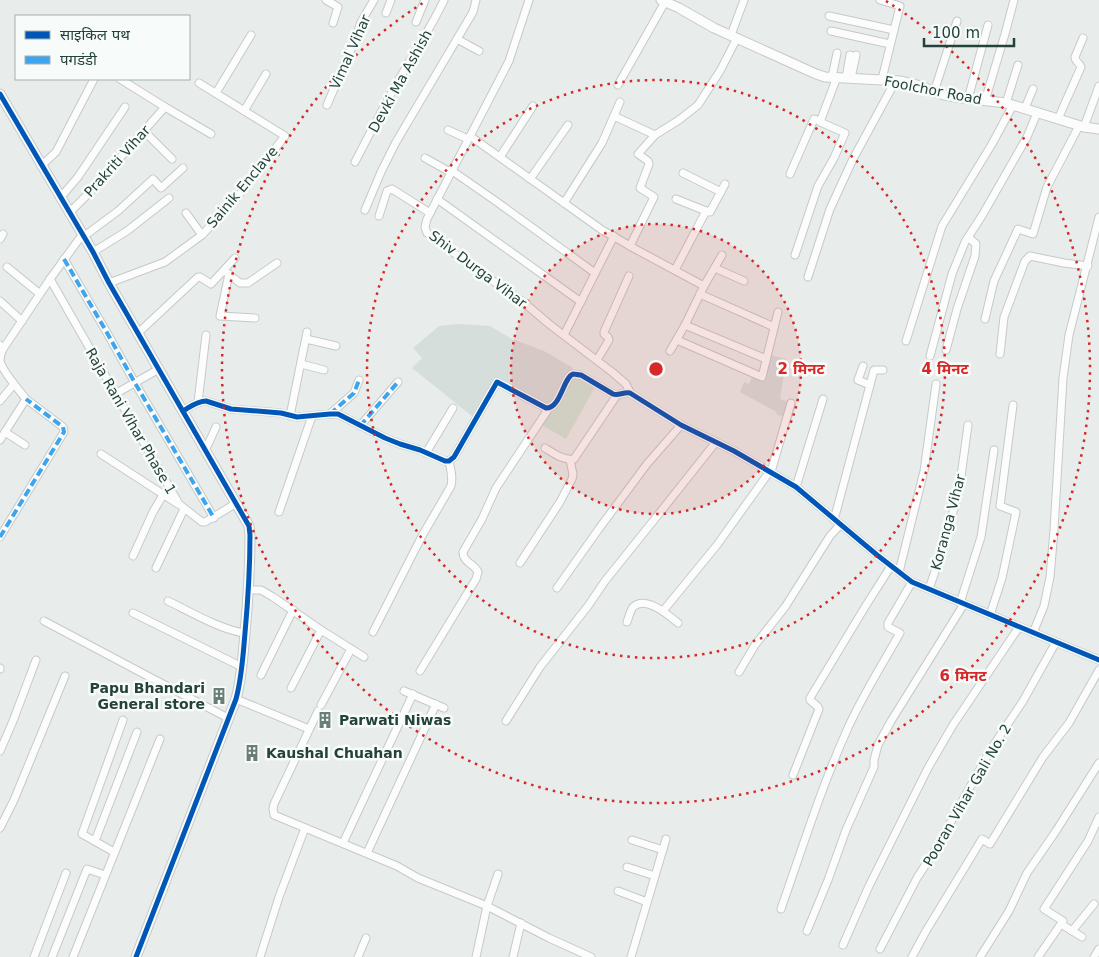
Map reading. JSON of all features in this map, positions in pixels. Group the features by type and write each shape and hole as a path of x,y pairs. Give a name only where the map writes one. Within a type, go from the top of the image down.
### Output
{"street":[{"path":"326,0 338,7 334,23"},
{"name":"Vimal Vihar","path":"327,105 361,22 374,0"},
{"path":"386,12 391,0"},
{"path":"416,22 425,0"},
{"name":"Devki Ma Ashish","path":"355,162 444,0"},
{"path":"365,210 396,142 473,12 476,0"},
{"name":"Shiv Durga Vihar","path":"529,0 509,60 430,213 425,227 427,233 522,301 597,360 626,384 630,393 682,425 796,487 840,526 912,582 1099,660"},
{"path":"630,246 654,197 640,188 649,164 648,160 638,154 655,135 698,105 720,71 734,37 744,0"},
{"path":"879,0 900,6 882,79"},
{"path":"985,101 1014,0"},
{"path":"618,85 663,1"},
{"name":"Foolchor Road","path":"663,1 714,28 816,74 834,77 896,80 921,86 934,92 968,99 1010,104 1058,120 1099,129"},
{"path":"829,16 894,30"},
{"path":"934,92 957,21"},
{"path":"968,99 988,25"},
{"path":"831,31 890,44"},
{"path":"216,93 251,35"},
{"path":"1058,120 1081,67 1075,60 1075,57 1083,38"},
{"path":"457,40 479,51"},
{"path":"820,121 834,77 837,53"},
{"path":"849,78 853,55"},
{"path":"906,341 942,226 992,144 1010,104 1018,65"},
{"path":"244,110 266,74"},
{"path":"41,166 56,152 93,80"},
{"path":"122,80 211,134"},
{"path":"808,277 830,209 853,159 896,80"},
{"name":"Sainik Enclave","path":"109,283 165,262 202,235 235,200 285,136 199,83"},
{"path":"985,318 994,281 1018,229 1033,234 1047,186 1081,126 1099,86"},
{"path":"1025,108 1033,89"},
{"path":"0,94 93,252 248,526 250,535 251,590 240,687 136,957"},
{"path":"564,203 602,143 620,102"},
{"path":"60,198 78,177 125,106"},
{"path":"500,157 533,106"},
{"name":"Prakriti Vihar","path":"69,213 165,107"},
{"path":"930,356 952,274 964,242 1027,137 1038,113"},
{"path":"614,116 655,135"},
{"path":"790,174 814,119 845,133 834,158 818,186 795,255"},
{"path":"530,178 568,125"},
{"path":"448,130 469,137 614,236 704,286"},
{"path":"144,131 172,159"},
{"path":"425,158 451,171 497,202 595,273"},
{"path":"0,537 64,432 63,427 26,398 1,367 2,347 22,321 50,278 83,236 118,211 153,179 161,188 183,168"},
{"path":"683,173 721,192"},
{"path":"676,199 710,212 725,184"},
{"path":"379,216 388,191 392,190 430,213"},
{"path":"93,252 126,231 169,198"},
{"path":"437,199 581,302"},
{"path":"675,270 706,211"},
{"path":"186,213 202,235"},
{"path":"1033,633 1044,606 1050,577 1062,378 1069,335 1099,217"},
{"path":"564,335 614,236"},
{"path":"946,350 974,256 976,244 968,237"},
{"path":"670,351 722,255"},
{"path":"1000,354 1004,317 1025,261 1030,256 1088,266"},
{"path":"138,333 198,277 211,284 226,273 235,258"},
{"path":"64,259 134,383 214,518 235,504"},
{"path":"226,273 240,283 248,283 277,263"},
{"path":"6,267 40,294"},
{"path":"715,268 744,281"},
{"path":"226,273 220,316 255,318"},
{"path":"597,360 609,340 604,332 629,276"},
{"name":"Raja Rani Vihar Phase 1","path":"50,278 181,506 202,522 214,518"},
{"path":"700,294 774,326"},
{"path":"0,301 22,321"},
{"path":"677,340 762,377 778,312"},
{"path":"685,325 766,360"},
{"path":"198,402 206,334"},
{"path":"290,416 307,336 336,346"},
{"path":"301,364 324,370"},
{"path":"863,366 858,380 870,385"},
{"path":"116,394 159,369"},
{"path":"834,520 874,370 883,370"},
{"path":"420,671 476,579 478,572 463,557 463,552 482,519 496,488 549,408 558,398 570,377 573,374 581,376 617,395"},
{"path":"330,414 354,393 359,380"},
{"path":"360,426 398,382"},
{"path":"182,411 198,402 206,401 240,410 281,413 297,417 338,414 400,444 448,461 454,457 497,382 549,408"},
{"path":"0,400 14,384"},
{"path":"899,572 924,472 936,384"},
{"path":"545,448 565,459 574,460 617,395 625,392 630,393"},
{"path":"0,440 26,398"},
{"path":"796,487 823,400"},
{"path":"663,611 717,546 770,472 791,403"},
{"path":"990,615 1002,578 1016,512 1000,506 1013,405"},
{"path":"426,453 453,408"},
{"path":"279,512 312,416"},
{"path":"557,588 647,464 682,425"},
{"name":"Koranga Vihar","path":"929,590 959,491 968,425"},
{"path":"204,451 216,428"},
{"path":"5,432 25,444"},
{"path":"506,721 540,667 588,606 604,581 716,442"},
{"path":"807,931 846,830 874,767 878,745 962,603 981,537 994,450"},
{"path":"101,454 181,506 156,568"},
{"path":"520,563 560,502 572,479 573,474 570,460"},
{"path":"373,632 450,486 452,472 448,461"},
{"path":"133,556 163,495"},
{"path":"739,672 755,645 785,607 830,536 840,526"},
{"path":"793,774 819,709 810,698 891,566"},
{"path":"781,909 815,810 847,728 900,633 888,627 888,623 912,582"},
{"path":"251,590 261,590 364,657"},
{"path":"168,601 226,628 245,633"},
{"path":"627,622 632,608 643,602 663,611 678,622"},
{"path":"261,676 293,610"},
{"path":"132,612 242,667"},
{"path":"44,620 228,718"},
{"path":"843,945 869,886 928,768 953,725 1019,627"},
{"path":"291,688 321,630"},
{"name":"Pooran Vihar Gali No. 2","path":"880,949 917,878 937,848 991,749 1023,701 1056,642"},
{"path":"351,649 319,708 274,804 274,815 397,866 418,878 486,906 591,957"},
{"path":"0,751 36,660"},
{"path":"912,957 982,839 990,844 1043,756 1069,722 1099,670"},
{"path":"0,828 14,800 65,676"},
{"path":"404,691 444,708"},
{"path":"344,843 413,694"},
{"path":"236,699 309,729"},
{"path":"367,853 436,704"},
{"path":"114,852 82,834 123,720"},
{"path":"94,841 137,732"},
{"path":"73,957 160,739"},
{"path":"980,957 1009,911 1028,873 1099,763"},
{"path":"1040,956 1063,921 1044,908 1088,841 1099,817"},
{"path":"260,957 279,896 305,828"},
{"path":"631,957 666,839"},
{"path":"632,840 663,850"},
{"path":"627,867 655,876"},
{"path":"52,957 87,869 105,875"},
{"path":"34,957 66,874"},
{"path":"476,957 486,906 498,874"},
{"path":"618,891 647,902"},
{"path":"1072,931 1094,904"},
{"path":"513,957 521,923"},
{"path":"1061,924 1082,937"},
{"path":"358,957 366,938"},
{"path":"1094,957 1099,949"}],"shaded area":[{"path":"458,324 490,326 512,339 544,351 573,368 552,403 546,405 495,379 473,417 412,368 422,358 413,348 439,326"},
{"path":"770,355 786,359 780,399 789,402 784,417 740,392 744,382 749,384 752,377 764,380"}],"green space":[{"path":"572,378 580,378 595,387 566,439 542,425 548,413 556,407"}],"marked path":[{"path":"64,259 214,518"},
{"path":"330,414 354,393 359,380"},
{"path":"360,426 398,382"},
{"path":"0,537 64,432 63,427 26,399"}],"cycle path":[{"path":"0,94 93,252 249,526 250,560 247,608 242,666 236,699 136,957"},
{"path":"183,411 197,403 206,401 231,409 281,413 297,417 338,414 385,438 449,461 454,457 497,382 546,408 551,407 555,403 573,374 581,375 613,394 630,393 681,425 734,451 796,487 912,582 1099,660"}],"place":[{"name":"Papu Bhandari General store","path":"219,696"},
{"name":"Parwati Niwas","path":"325,720"},
{"name":"Kaushal Chuahan","path":"252,753"}]}
